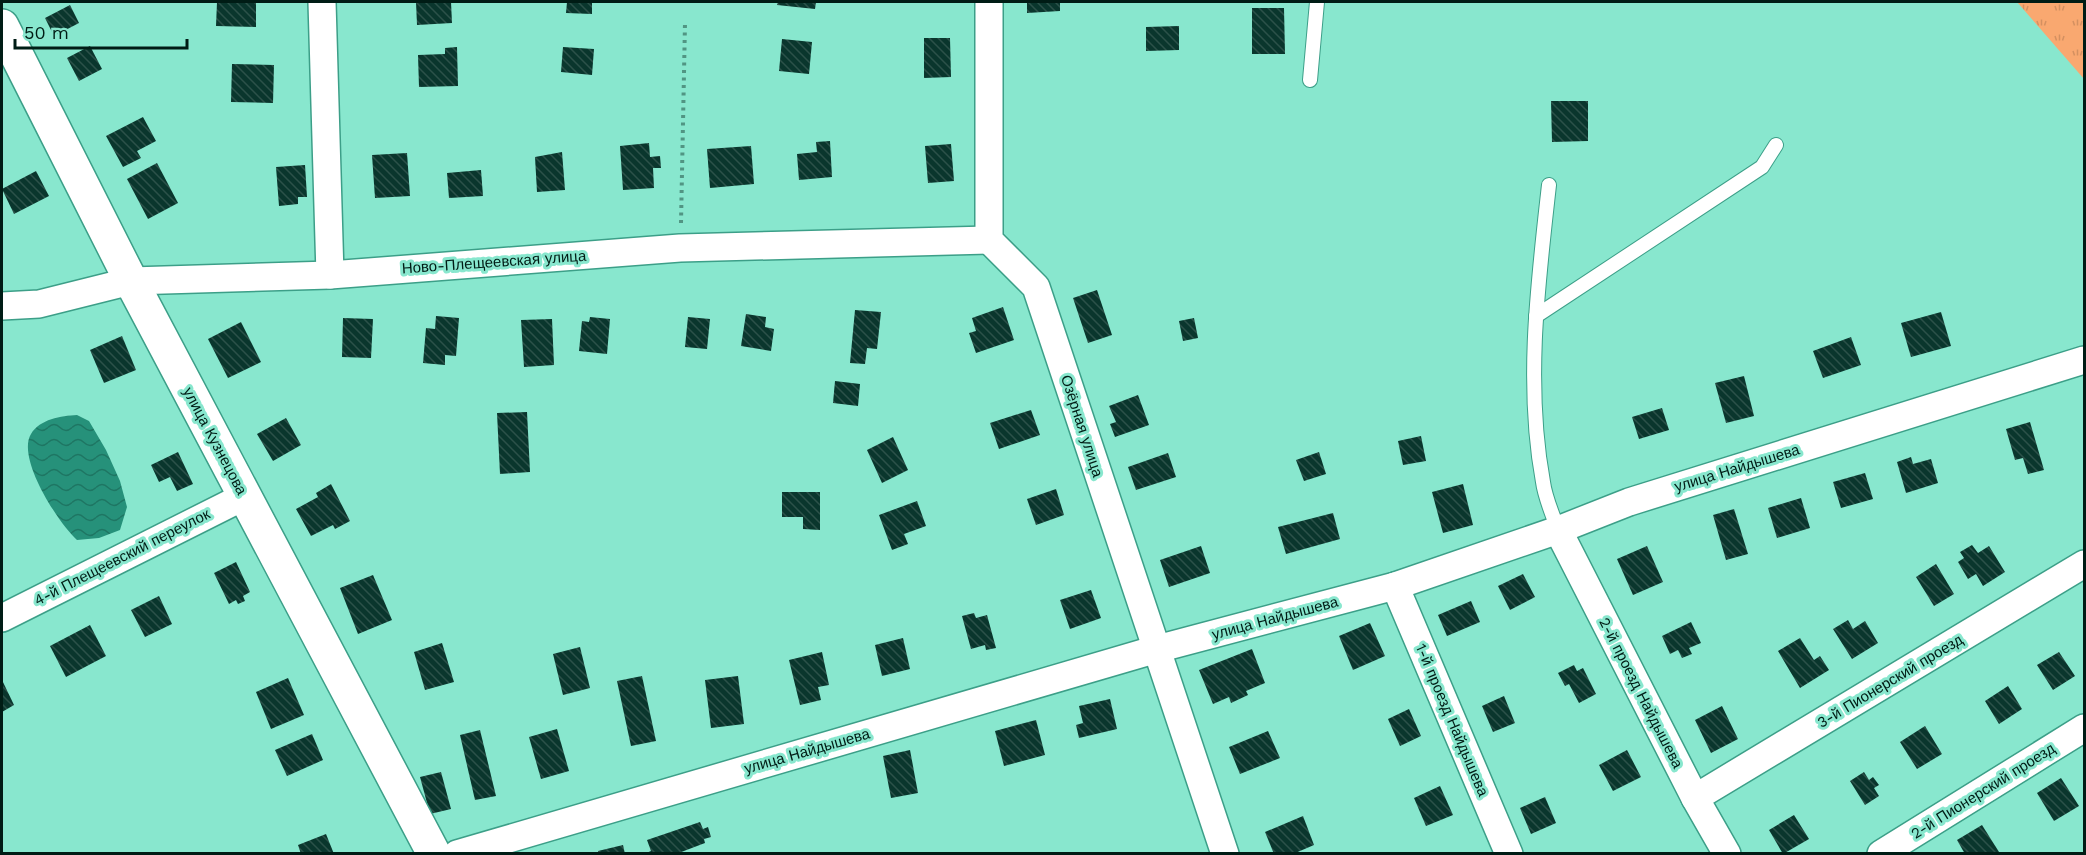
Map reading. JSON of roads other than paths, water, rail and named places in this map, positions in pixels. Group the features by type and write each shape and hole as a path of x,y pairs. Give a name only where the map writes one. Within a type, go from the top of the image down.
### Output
{"street":[{"path":"322,2 330,275"},
{"path":"989,2 989,240"},
{"name":"улица Кузнецова","path":"2,26 243,497 434,854"},
{"name":"Ново-Плещеевская улица","path":"2,306 39,304 131,282 330,275 680,248 989,240"},
{"name":"Озёрная улица","path":"989,240 1036,287 1225,854"},
{"name":"улица Найдышева","path":"458,854 1157,649 1395,586 1558,530 1629,502 2085,360"},
{"name":"4-й Плещеевский переулок","path":"2,618 243,497"},
{"name":"2-й проезд Найдышева","path":"1558,530 1695,798 1727,854"},
{"name":"3-й Пионерский проезд","path":"1695,798 2085,564"},
{"name":"1-й проезд Найдышева","path":"1395,586 1509,854"},
{"name":"2-й Пионерский проезд","path":"1881,854 2085,728"}],"lane":[{"path":"1310,80 1317,2"},
{"path":"1536,316 1762,167 1776,145"},
{"path":"1549,185 1536,316 1533,378 1543,483 1558,530"}],"water":[{"path":"77,415 89,421 106,450 120,481 127,507 120,530 99,538 77,540 60,520 42,490 29,458 28,445 31,434 40,425 58,417"}]}
